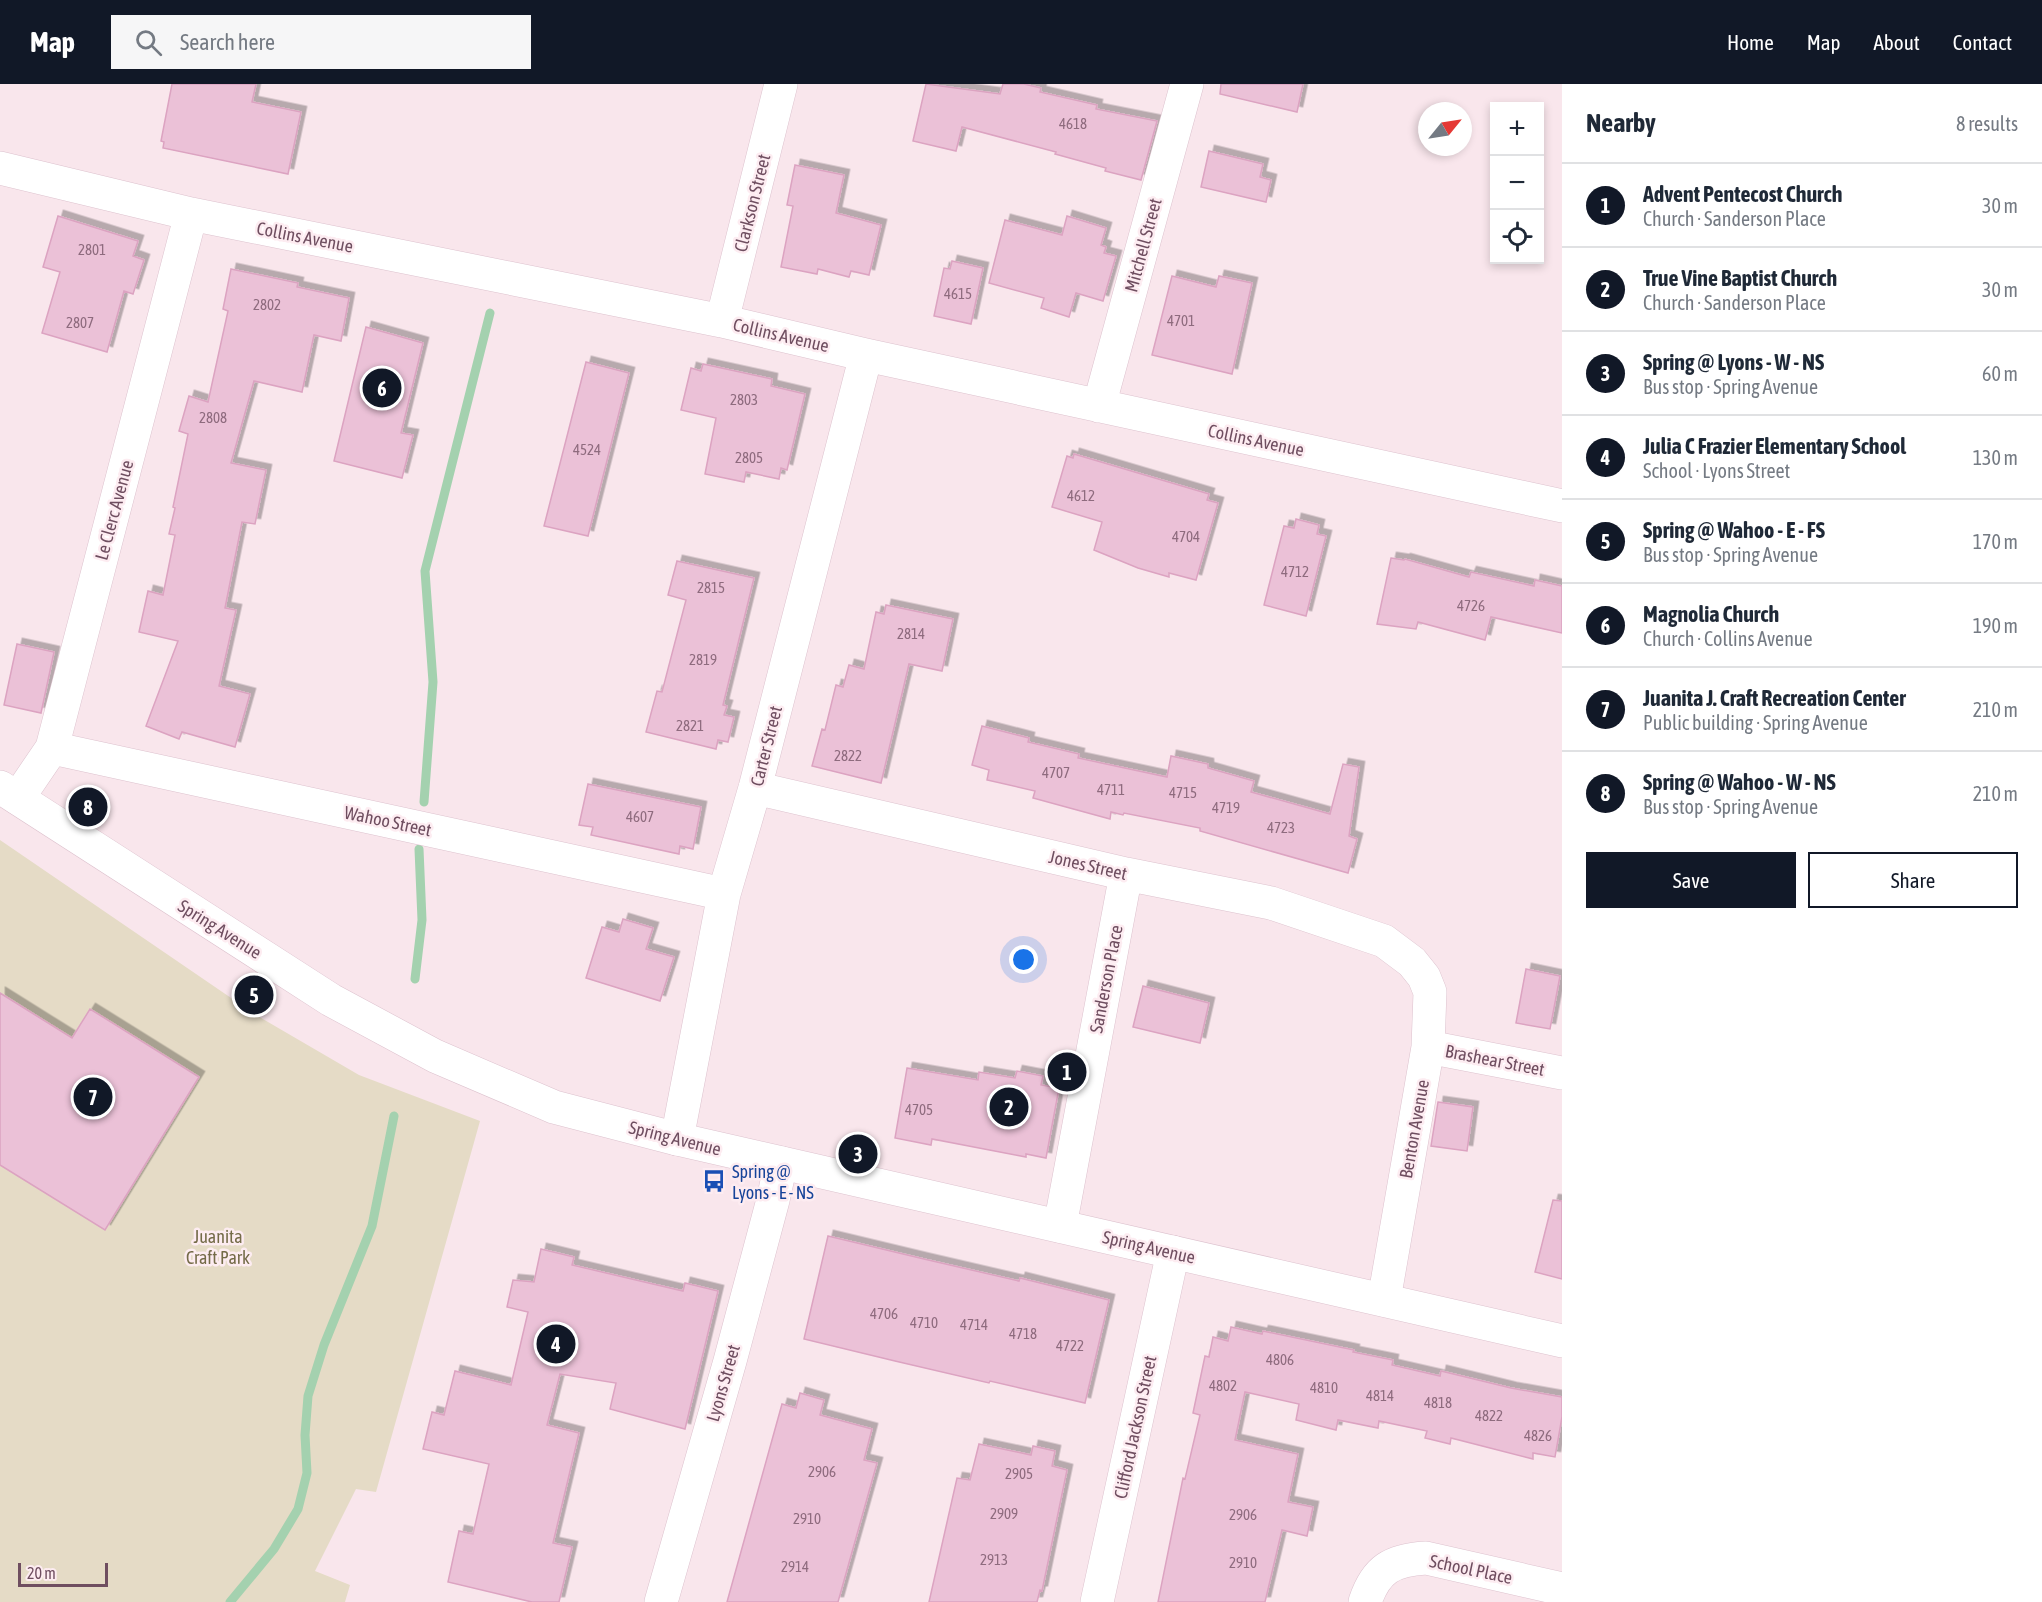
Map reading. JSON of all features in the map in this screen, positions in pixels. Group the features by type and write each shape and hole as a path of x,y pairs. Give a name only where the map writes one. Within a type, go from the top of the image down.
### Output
{"street":[{"name":"Clarkson Street","path":"722,321 782,84"},
{"name":"Mitchell Street","path":"1099,406 1186,84"},
{"name":"Collins Avenue","path":"0,168 191,214 722,321 866,355 1562,506"},
{"name":"Le Clerc Avenue","path":"9,793 52,748 191,214"},
{"name":"Carter Street","path":"677,1139 724,894 755,788 866,355"},
{"name":"Wahoo Street","path":"52,748 724,894"},
{"name":"Jones Street","path":"755,788 1126,874 1271,903 1384,941 1412,962"},
{"name":"Spring Avenue","path":"9,793 331,1000 435,1056 555,1107 677,1139 1562,1341"},
{"name":"Sanderson Place","path":"1060,1226 1126,874"},
{"name":"Benton Avenue","path":"1384,1300 1428,1047 1430,992 1424,977 1412,962"},
{"name":"Brashear Street","path":"1428,1047 1562,1073"},
{"name":"Lyons Street","path":"661,1602 736,1338 781,1162"},
{"name":"Clifford Jackson Street","path":"1097,1602 1173,1252"},
{"name":"School Place","path":"1365,1602 1376,1578 1396,1563 1410,1559 1426,1558 1562,1589"}],"green space":[{"name":"Juanita Craft Park","path":"0,840 256,1015 359,1075 480,1121 376,1492 356,1489 315,1571 350,1585 345,1602 0,1602"}],"building":[{"path":"172,84 256,84 252,102 301,112 288,174 163,148 164,142 161,141"},
{"path":"926,84 1000,94 1003,84 1024,84 1041,88 1040,92 1097,105 1096,109 1157,121 1141,180 1105,171 1106,168 1055,154 1056,152 962,127 956,151 913,141"},
{"path":"1221,84 1303,84 1297,112 1220,94"},
{"path":"1209,151 1263,164 1260,177 1271,180 1266,202 1201,187"},
{"path":"795,165 844,175 836,213 881,225 869,275 851,271 849,277 818,269 817,274 781,267 793,206 787,205"},
{"path":"58,216 138,241 133,256 144,260 133,294 124,291 107,352 42,333 60,272 43,267"},
{"path":"1067,216 1106,228 1101,245 1106,247 1104,253 1116,256 1103,301 1076,293 1069,317 1041,308 1044,298 989,283 1005,220 1062,235"},
{"path":"952,261 983,268 971,324 934,316 944,268 950,269"},
{"path":"231,269 298,283 297,287 349,298 341,341 314,335 302,392 254,381 231,463 266,470 255,524 242,522 225,608 236,610 219,686 250,694 235,747 182,732 179,739 146,726 178,641 139,632 148,591 163,595 175,535 169,534 175,508 173,507 188,434 179,431 189,396 208,402 228,311 223,309"},
{"path":"1172,276 1216,287 1219,276 1252,283 1232,374 1152,355"},
{"path":"366,327 423,343 401,433 413,435 402,478 334,461"},
{"path":"586,362 629,373 588,536 544,526"},
{"path":"703,364 772,379 771,386 805,394 787,470 781,468 779,479 746,472 744,482 705,474 716,418 681,410 691,368 701,371"},
{"path":"1074,454 1209,494 1207,500 1218,503 1196,580 1169,573 1169,577 1138,568 1094,550 1102,522 1052,507 1067,456 1073,458"},
{"path":"1296,519 1319,525 1317,534 1326,536 1306,616 1264,605 1284,526 1294,528"},
{"path":"1391,558 1405,559 1469,577 1471,572 1534,586 1535,580 1562,586 1562,633 1491,617 1485,640 1418,622 1416,629 1377,624"},
{"path":"677,561 754,578 723,705 727,706 724,715 734,717 728,742 718,740 716,749 646,732 657,691 662,692 686,600 668,595"},
{"path":"886,605 953,619 942,671 909,664 881,783 812,766 822,729 825,730 836,685 843,687 849,665 864,669 876,612 884,614"},
{"path":"17,644 54,652 41,713 4,705"},
{"path":"982,726 1029,738 1028,742 1079,754 1078,758 1167,777 1171,756 1208,764 1208,768 1254,781 1251,792 1330,814 1343,764 1359,767 1349,836 1357,839 1348,873 1200,831 1200,828 1124,813 1123,815 1111,812 1110,819 1033,798 1035,791 987,780 989,770 972,765"},
{"path":"588,784 701,807 693,849 680,846 679,854 591,835 593,827 579,825"},
{"path":"623,919 653,928 646,949 674,957 660,1001 586,978 602,927 619,932"},
{"path":"1526,969 1560,976 1550,1029 1516,1023"},
{"path":"1143,986 1209,1003 1200,1043 1133,1027"},
{"path":"0,993 72,1038 90,1009 199,1077 105,1230 0,1165"},
{"path":"907,1068 978,1080 979,1072 1015,1078 1017,1071 1043,1076 1041,1085 1059,1088 1046,1158 1026,1154 1026,1157 932,1139 931,1145 895,1138"},
{"path":"1438,1102 1473,1107 1467,1151 1431,1146"},
{"path":"1553,1200 1562,1201 1562,1279 1535,1272"},
{"path":"828,1236 1109,1300 1085,1403 990,1381 989,1383 804,1339"},
{"path":"541,1249 574,1257 572,1265 683,1291 685,1283 718,1291 685,1429 610,1409 616,1383 560,1374 547,1425 579,1433 553,1543 572,1547 559,1602 532,1602 448,1582 459,1531 473,1534 489,1464 423,1449 432,1412 444,1415 455,1371 511,1385 528,1312 507,1307 513,1280 534,1282"},
{"path":"1231,1327 1262,1334 1263,1331 1354,1350 1353,1352 1393,1360 1392,1365 1440,1376 1441,1371 1511,1388 1562,1397 1562,1417 1555,1457 1533,1453 1533,1459 1451,1438 1450,1444 1425,1438 1427,1431 1379,1421 1378,1428 1338,1420 1336,1430 1296,1420 1299,1404 1245,1392 1235,1440 1298,1454 1288,1502 1313,1507 1307,1536 1282,1530 1265,1602 1158,1602 1183,1478 1185,1479 1200,1415 1193,1413 1205,1356 1209,1357 1213,1337 1228,1341"},
{"path":"800,1393 824,1400 820,1415 872,1429 864,1460 877,1463 838,1602 727,1602 782,1404 796,1408"},
{"path":"979,1444 1031,1455 1033,1446 1055,1451 1052,1466 1067,1470 1042,1591 1040,1590 1037,1602 929,1602 957,1478 970,1480"}],"waterway":[{"path":"424,802 433,682 425,571 490,313"},
{"path":"415,979 422,920 419,849"},
{"path":"230,1602 274,1549 298,1509 307,1473 305,1435 308,1396 324,1345 372,1226 394,1116"}],"place":[{"name":"Magnolia Church","path":"382,388"},
{"name":"Spring @ Wahoo - W - NS","path":"88,807"},
{"name":"Spring @ Wahoo - E - FS","path":"254,995"},
{"name":"Advent Pentecost Church","path":"1067,1072"},
{"name":"Juanita J. Craft Recreation Center","path":"93,1097"},
{"name":"True Vine Baptist Church","path":"1009,1107"},
{"name":"Spring @ Lyons - W - NS","path":"858,1154"},
{"name":"Spring @ Lyons - E - NS","path":"714,1181"},
{"name":"Julia C Frazier Elementary School","path":"556,1344"}]}
